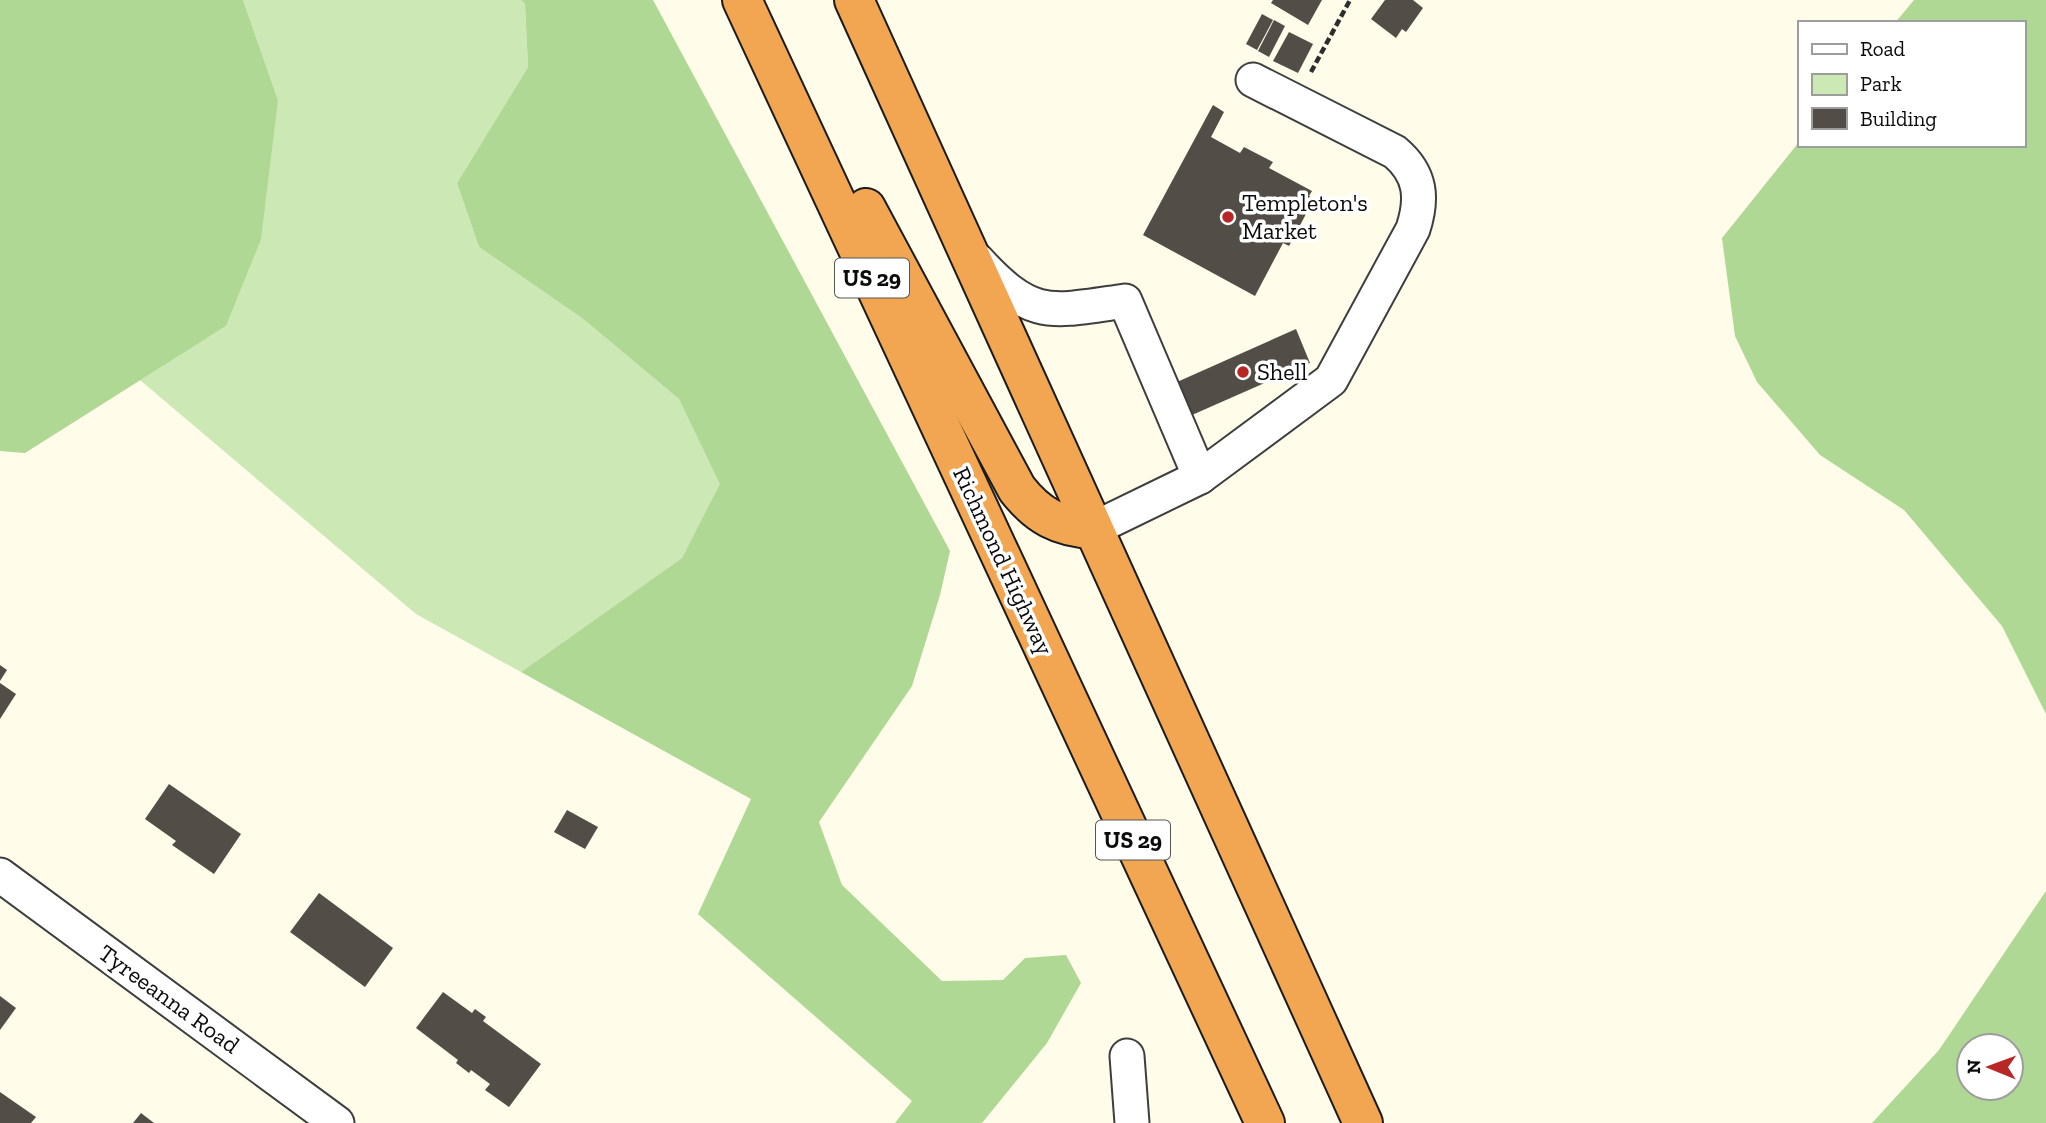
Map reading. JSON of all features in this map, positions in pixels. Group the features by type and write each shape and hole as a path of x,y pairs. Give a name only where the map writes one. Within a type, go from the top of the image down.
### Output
{"highway":[{"name":"Richmond Highway","path":"742,0 1265,1123"},
{"path":"747,0 798,74 857,192 1017,489 1029,505 1055,523 1093,529"},
{"path":"854,0 1363,1123"}],"street":[{"path":"1093,529 1200,477 1331,380 1407,243 1417,217 1420,205 1416,179 1404,160 1253,80"},
{"path":"967,249 1010,294 1036,307 1066,310 1125,301 1200,477"},
{"name":"Tyreeanna Road","path":"0,875 337,1123"},
{"path":"1127,1056 1132,1123"}],"path":[{"path":"1296,101 1350,0"}],"green space":[{"path":"0,0 243,0 278,100 261,239 226,326 25,453 0,451"},
{"path":"243,0 521,0 525,4 528,67 457,183 479,247 582,318 679,399 721,484 682,558 521,672 416,614 140,380 226,326 278,100"},
{"path":"521,0 653,0 950,551 940,595 912,686 819,822 842,885 942,981 1003,980 1025,958 1066,955 1081,983 1047,1043 982,1123 895,1123 912,1101 698,914 751,799 521,672 682,558 720,484 679,399 582,318 479,247 457,183 528,67 525,4"},
{"path":"1914,0 2046,0 2046,714 2002,626 1904,510 1820,455 1757,382 1735,336 1722,238 1798,143 1798,147 2025,147 2025,21 1897,21"},
{"path":"2046,891 2046,1123 1872,1123 1939,1050"}],"building":[{"path":"1273,0 1322,0 1308,25 1271,3"},
{"path":"1385,0 1413,0 1423,8 1406,32 1402,29 1396,38 1371,19"},
{"path":"1262,14 1273,20 1257,50 1246,44"},
{"path":"1274,20 1285,26 1269,57 1258,51"},
{"path":"1289,32 1313,44 1298,73 1273,61"},
{"name":"Templeton's Market","path":"1213,105 1224,112 1211,137 1240,153 1244,147 1273,162 1269,168 1312,191 1309,196 1314,199 1289,246 1283,243 1255,296 1143,235"},
{"name":"Shell","path":"1296,329 1310,363 1192,415 1177,382"},
{"path":"0,665 7,670 0,681"},
{"path":"0,683 16,694 0,719"},
{"path":"169,784 241,834 214,874 172,845 176,841 145,819"},
{"path":"567,810 598,827 585,849 554,832"},
{"path":"319,893 393,948 365,987 290,932"},
{"path":"443,992 472,1013 475,1009 486,1017 483,1021 541,1064 509,1107 485,1090 490,1084 471,1070 469,1073 456,1063 458,1060 416,1028"},
{"path":"0,996 16,1008 0,1030"},
{"path":"0,1092 36,1117 31,1123 0,1123"},
{"path":"141,1113 154,1123 133,1123"}],"place":[{"name":"Templeton's Market","path":"1228,217"},
{"name":"Shell","path":"1243,372"}]}
